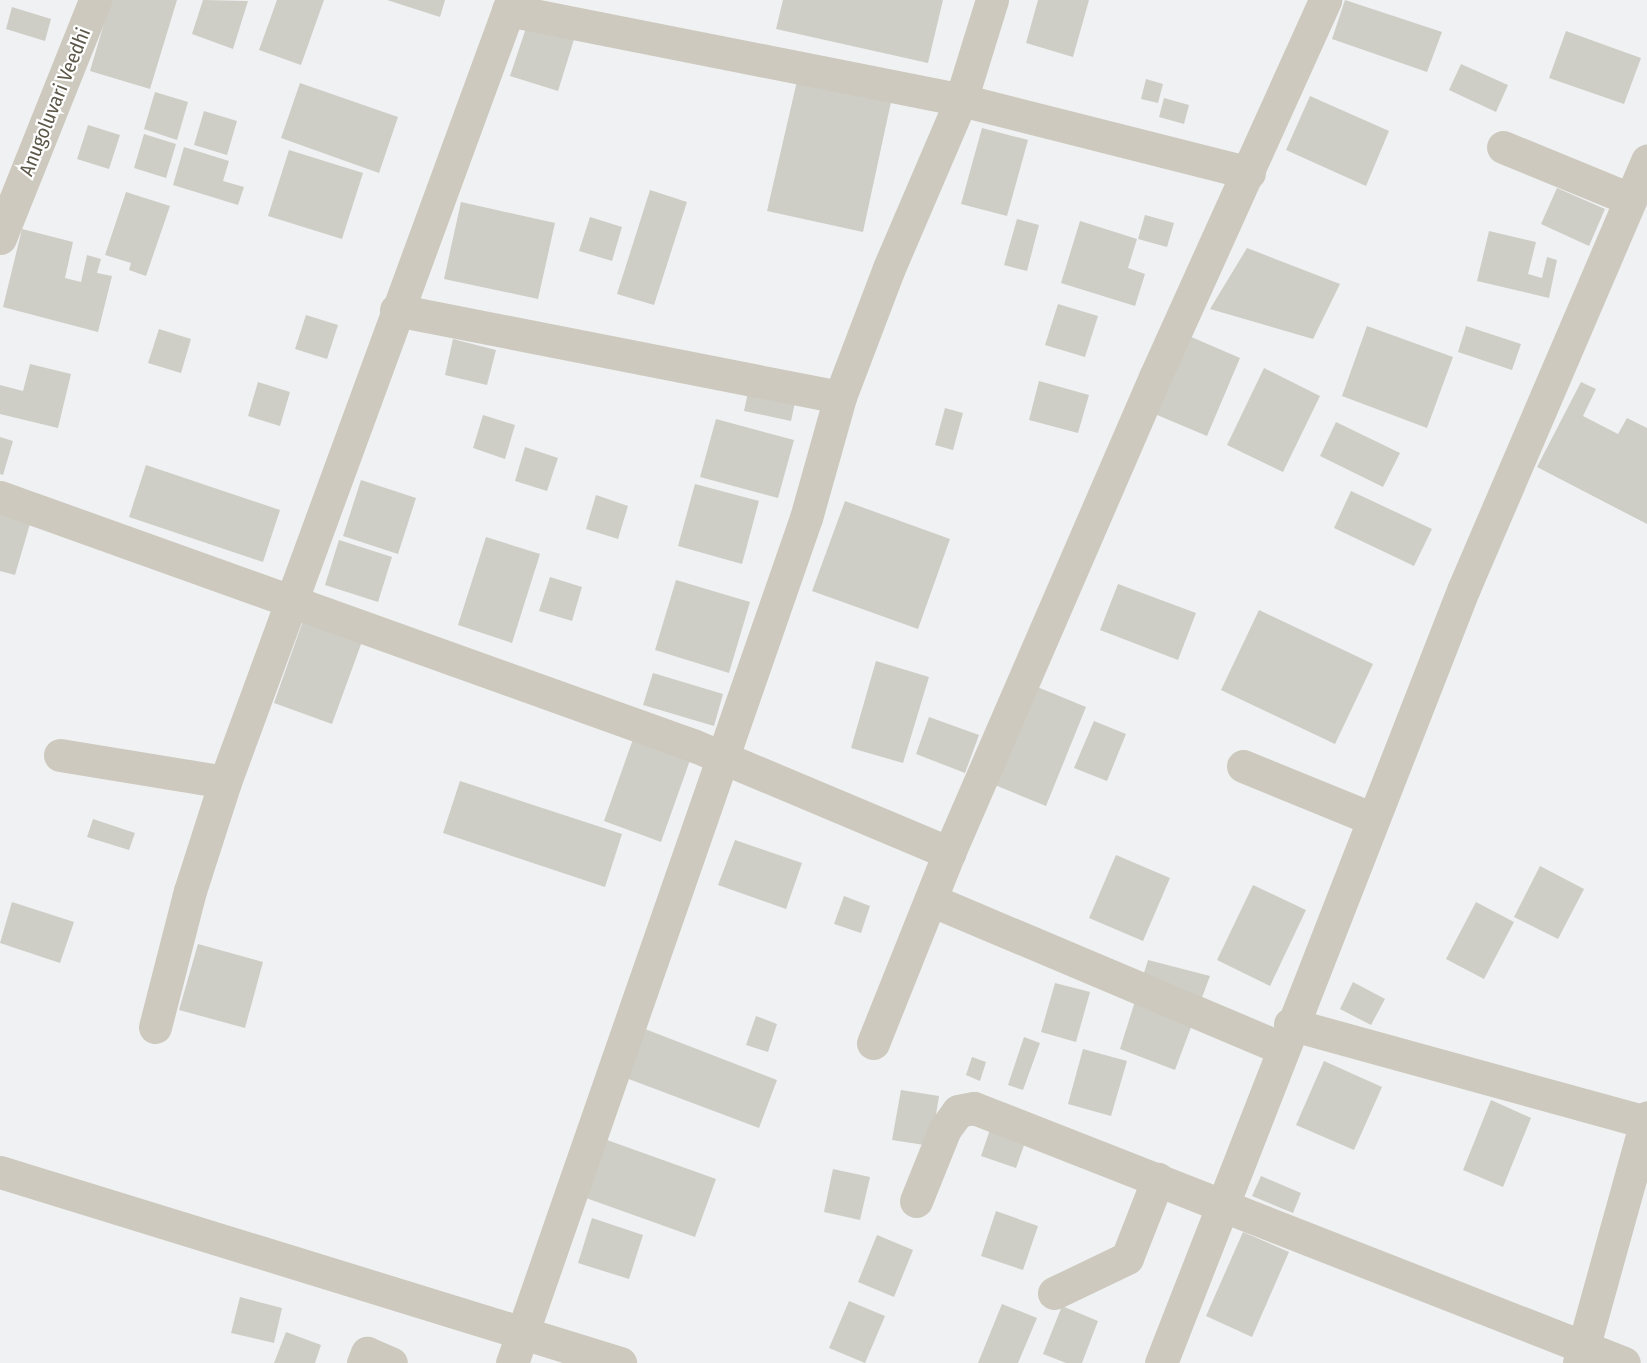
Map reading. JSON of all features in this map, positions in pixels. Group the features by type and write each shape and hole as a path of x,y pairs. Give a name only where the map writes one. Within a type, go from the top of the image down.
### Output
{"street":[{"name":"Anugoluvari Veedhi","path":"2,226 95,0"},
{"path":"512,1363 806,518 840,397 889,268 962,100 993,0"},
{"path":"873,1043 949,854 1150,388 1249,173 1325,0"},
{"path":"155,1027 190,891 225,782 294,601 396,310 510,5 962,100 1249,173"},
{"path":"1503,147 1630,199"},
{"path":"1161,1363 1224,1205 1286,1036 1464,588 1647,160"},
{"path":"396,310 840,397"},
{"path":"0,497 723,756 949,854"},
{"path":"60,755 225,782"},
{"path":"1243,766 1373,819"},
{"path":"931,900 1286,1036 1647,1120 1581,1357"},
{"path":"916,1201 945,1129 958,1111 974,1108 1224,1205 1581,1357 1624,1363"},
{"path":"0,1172 620,1363"},
{"path":"1054,1293 1127,1258 1158,1179"},
{"path":"363,1363 367,1353 391,1363"}],"building":[{"path":"111,0 177,0 150,89 90,71"},
{"path":"203,0 248,1 233,49 192,34"},
{"path":"277,0 324,0 301,65 259,50"},
{"path":"387,0 445,0 440,17"},
{"path":"783,0 943,0 928,63 776,29"},
{"path":"1038,0 1089,0 1073,57 1026,43"},
{"path":"1345,0 1442,32 1427,72 1332,39"},
{"path":"12,7 51,19 45,41 6,29"},
{"path":"526,28 576,33 558,91 510,76"},
{"path":"1566,31 1641,58 1624,104 1549,78"},
{"path":"1461,64 1508,85 1496,112 1449,90"},
{"path":"1146,79 1163,84 1158,103 1141,99"},
{"path":"797,81 891,102 863,232 767,211"},
{"path":"300,83 398,117 379,173 281,138"},
{"path":"155,92 188,102 177,140 144,129"},
{"path":"1310,96 1389,131 1366,186 1286,150"},
{"path":"1164,98 1189,105 1184,124 1159,117"},
{"path":"204,111 237,121 227,155 194,145"},
{"path":"88,125 120,135 109,169 77,159"},
{"path":"982,128 1028,140 1007,216 961,204"},
{"path":"144,134 176,144 166,178 134,168"},
{"path":"184,147 229,161 223,181 244,187 238,205 173,185"},
{"path":"289,150 363,173 342,239 268,216"},
{"path":"1557,188 1605,209 1589,246 1541,224"},
{"path":"650,190 687,202 654,305 617,294"},
{"path":"126,192 170,206 146,276 129,270 131,263 105,255"},
{"path":"461,202 555,223 538,299 444,279"},
{"path":"1145,215 1174,223 1167,247 1138,239"},
{"path":"590,217 622,227 612,261 579,251"},
{"path":"1017,219 1039,225 1027,271 1004,265"},
{"path":"1080,221 1137,239 1128,268 1145,274 1135,306 1061,283"},
{"path":"22,229 73,242 65,278 81,282 87,255 101,259 97,273 112,276 98,332 3,307"},
{"path":"1489,231 1536,242 1528,274 1542,278 1547,257 1557,260 1549,298 1477,281"},
{"path":"1247,248 1340,284 1313,339 1210,309"},
{"path":"1058,304 1098,316 1085,357 1045,345"},
{"path":"306,315 338,325 327,359 295,349"},
{"path":"1367,326 1453,357 1427,428 1342,396"},
{"path":"1466,326 1521,344 1512,370 1458,352"},
{"path":"159,329 191,339 181,373 148,363"},
{"path":"1182,333 1240,358 1207,436 1150,412"},
{"path":"453,339 496,350 487,385 445,375"},
{"path":"30,364 71,374 58,428 0,414 0,385 23,391"},
{"path":"1264,368 1320,396 1283,472 1227,445"},
{"path":"1039,381 1089,395 1078,433 1029,420"},
{"path":"258,382 290,392 280,426 248,416"},
{"path":"1581,382 1596,389 1583,416 1618,434 1627,418 1647,428 1647,524 1537,467"},
{"path":"750,383 797,393 791,421 744,411"},
{"path":"945,408 963,413 953,450 935,445"},
{"path":"483,415 515,425 505,459 473,448"},
{"path":"716,419 794,440 778,498 700,477"},
{"path":"1336,422 1400,453 1383,487 1320,456"},
{"path":"0,437 13,441 3,475 0,474"},
{"path":"525,447 558,458 547,491 515,481"},
{"path":"146,465 280,510 263,562 129,517"},
{"path":"361,480 416,498 398,554 343,536"},
{"path":"695,484 759,501 742,564 678,546"},
{"path":"1351,491 1432,529 1414,566 1334,528"},
{"path":"596,495 628,506 618,539 586,529"},
{"path":"845,501 950,539 918,629 812,591"},
{"path":"0,508 32,517 15,575 0,571"},
{"path":"486,537 540,554 512,643 458,625"},
{"path":"339,540 392,557 378,602 325,585"},
{"path":"550,577 582,587 572,621 539,611"},
{"path":"676,580 750,602 729,673 655,650"},
{"path":"1118,584 1196,613 1178,660 1100,630"},
{"path":"1259,610 1373,664 1335,744 1221,690"},
{"path":"305,615 364,636 332,724 274,703"},
{"path":"876,661 929,677 903,763 851,748"},
{"path":"653,673 723,694 714,726 643,705"},
{"path":"1030,684 1086,707 1046,806 990,783"},
{"path":"929,717 979,735 965,773 916,754"},
{"path":"1094,721 1126,734 1107,781 1074,768"},
{"path":"638,725 695,746 661,842 604,821"},
{"path":"460,781 622,834 605,887 443,833"},
{"path":"93,819 135,833 129,850 87,837"},
{"path":"735,840 802,863 786,909 718,885"},
{"path":"1116,855 1170,878 1143,941 1089,918"},
{"path":"1540,866 1584,889 1558,939 1514,917"},
{"path":"1253,885 1306,910 1270,986 1217,960"},
{"path":"844,896 870,906 861,933 834,924"},
{"path":"12,902 74,922 60,963 0,943"},
{"path":"1476,902 1514,922 1484,979 1446,959"},
{"path":"198,944 263,962 245,1028 179,1010"},
{"path":"1148,960 1210,976 1175,1070 1120,1049"},
{"path":"1353,982 1385,999 1371,1025 1340,1009"},
{"path":"1055,983 1090,992 1076,1042 1041,1032"},
{"path":"756,1016 777,1024 768,1052 746,1045"},
{"path":"645,1029 777,1080 759,1128 626,1078"},
{"path":"1024,1037 1040,1043 1023,1090 1008,1085"},
{"path":"1083,1049 1127,1061 1111,1116 1068,1104"},
{"path":"972,1057 986,1062 980,1081 966,1075"},
{"path":"1324,1061 1382,1087 1354,1150 1296,1125"},
{"path":"901,1090 939,1096 931,1146 892,1140"},
{"path":"1491,1100 1531,1118 1503,1187 1463,1170"},
{"path":"993,1121 1028,1134 1016,1168 981,1156"},
{"path":"607,1140 716,1179 695,1237 586,1198"},
{"path":"833,1169 870,1177 860,1220 824,1212"},
{"path":"1261,1176 1301,1193 1293,1213 1252,1196"},
{"path":"996,1211 1038,1226 1023,1270 981,1256"},
{"path":"592,1218 643,1235 629,1279 578,1263"},
{"path":"1243,1232 1289,1252 1252,1337 1206,1316"},
{"path":"877,1235 913,1250 894,1297 858,1282"},
{"path":"240,1297 282,1308 274,1343 231,1333"},
{"path":"849,1301 885,1316 865,1363 829,1348"},
{"path":"1002,1304 1037,1318 1018,1363 978,1363"},
{"path":"1062,1306 1098,1321 1082,1363 1066,1363 1043,1354"},
{"path":"286,1332 321,1345 315,1363 274,1363"}]}
